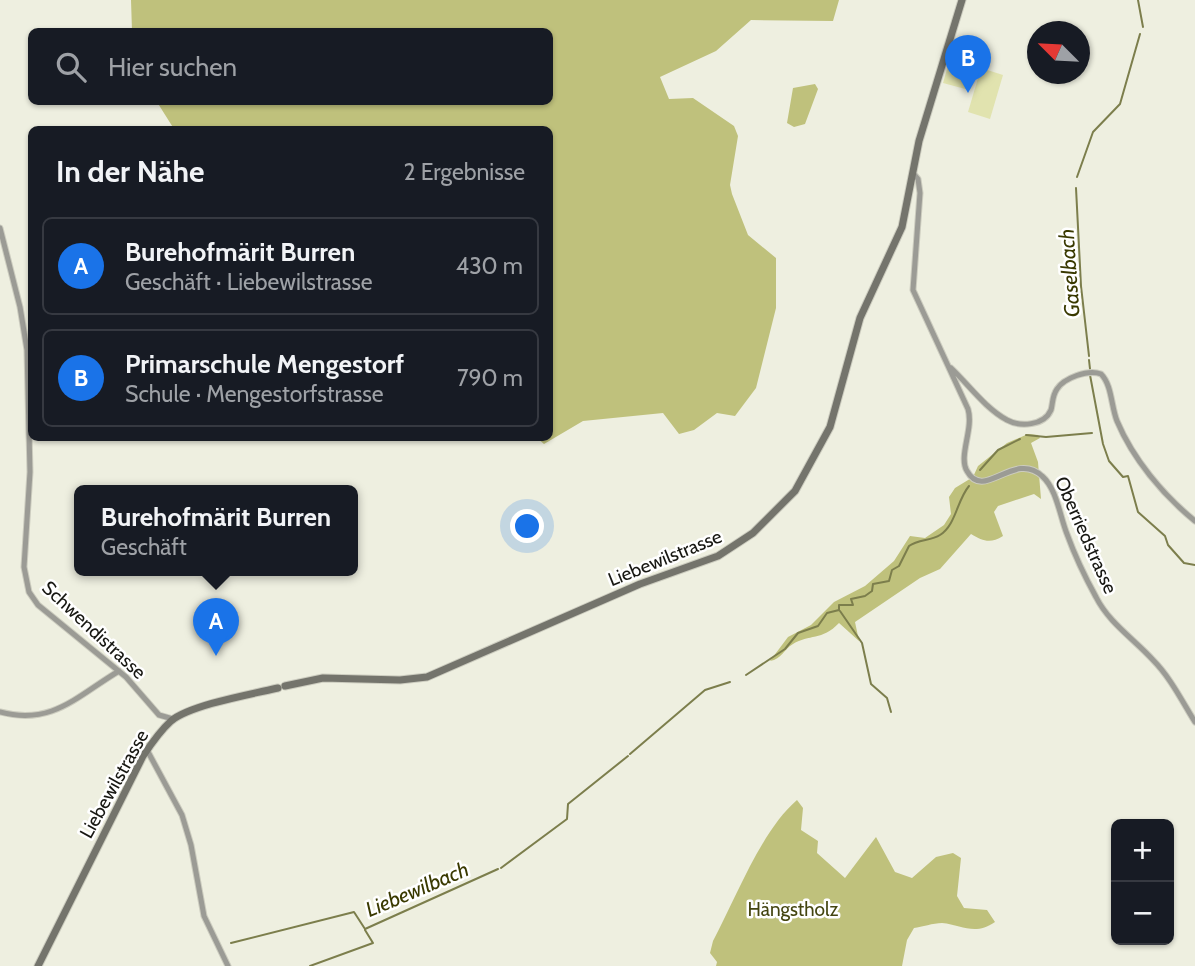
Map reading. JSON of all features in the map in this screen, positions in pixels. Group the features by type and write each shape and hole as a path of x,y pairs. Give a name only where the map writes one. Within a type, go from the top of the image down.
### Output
{"street":[{"name":"Liebewilstrasse","path":"38,966 147,750 173,719 230,699 323,678 400,680 427,677 639,584 709,561 753,533 795,491 825,437 860,318 902,228 913,173 962,0"},
{"name":"Oberriedstrasse","path":"913,173 918,178 920,193 912,286 970,415 970,431 964,460 969,474 978,481 986,482 1022,467 1044,477 1075,555 1101,607 1158,664 1195,722"},
{"name":"Schwendistrasse","path":"0,228 20,307 27,359 28,397"},
{"path":"948,366 999,415 1022,424 1038,422 1048,415 1054,394 1061,384 1088,373 1101,374 1107,383 1115,415 1125,436 1163,492 1195,521"},
{"name":"Schwendistrasse","path":"29,441 24,567 27,586 35,602 119,671 159,715"},
{"path":"0,712 22,717 45,715 119,671"},
{"path":"161,731 159,715 173,719"},
{"path":"147,750 182,815 191,845 204,916 228,966"}],"green space":[{"path":"131,0 839,0 833,21 751,20 716,51 660,77 669,99 693,98 734,126 738,136 730,185 732,194 748,235 776,258 776,308 756,388 735,416 717,413 694,430 679,434 663,413 583,421 553,439 553,126 172,126 159,105 553,105 553,28 132,28"},
{"path":"949,62 975,70 969,90 943,83"},
{"path":"981,68 1003,75 990,119 968,112"},
{"path":"815,84 818,89 805,124 794,127 787,123 793,88"},
{"path":"1028,434 1038,435 1040,438 1031,443 1038,462 1041,499 1034,494 998,506 994,512 1003,536 987,541 971,534 940,569 920,578 855,622 859,641 839,623 821,635 793,644 770,661 788,637 811,625 834,602 865,586 894,561 910,536 925,538 944,525 951,514 949,497 955,488 973,477 978,466 1007,443"},
{"name":"Hängstholz","path":"797,800 803,808 801,830 818,841 817,853 845,878 876,837 895,872 912,878 936,857 953,853 961,858 957,896 964,908 987,910 995,922 975,929 942,923 914,928 907,940 902,966 716,966 717,962 710,953 713,941 761,847 784,813"}],"waterway":[{"name":"Gaselbach","path":"1138,0 1143,27"},
{"name":"Gaselbach","path":"1077,177 1093,132 1120,104 1140,34"},
{"name":"Gaselbach","path":"1076,188 1081,286 1089,356"},
{"name":"Gaselbach","path":"1089,360 1090,369"},
{"name":"Gaselbach","path":"1090,375 1103,444 1109,461 1123,477 1128,476 1138,512 1165,536 1168,545 1184,563 1195,565"},
{"name":"Liebewilbach","path":"1026,435 1046,437 1092,433"},
{"name":"Liebewilbach","path":"980,470 998,450 1020,439"},
{"name":"Liebewilbach","path":"746,675 785,649 798,633 818,626 827,613 839,610 839,605 853,605 851,599 865,596 872,591 873,584 889,581 892,570 899,566 909,546 945,531 969,486"},
{"path":"840,611 862,643 871,684 887,698 891,712"},
{"name":"Liebewilbach","path":"630,754 705,690 730,682"},
{"name":"Liebewilbach","path":"501,868 567,819 568,804 628,756"},
{"name":"Liebewilbach","path":"231,943 354,912 365,929 498,869"},
{"path":"310,966 373,943 365,930"}],"place":[{"name":"Primarschule Mengestorf","path":"968,93"},
{"name":"Burehofmärit Burren","path":"216,656"}]}
